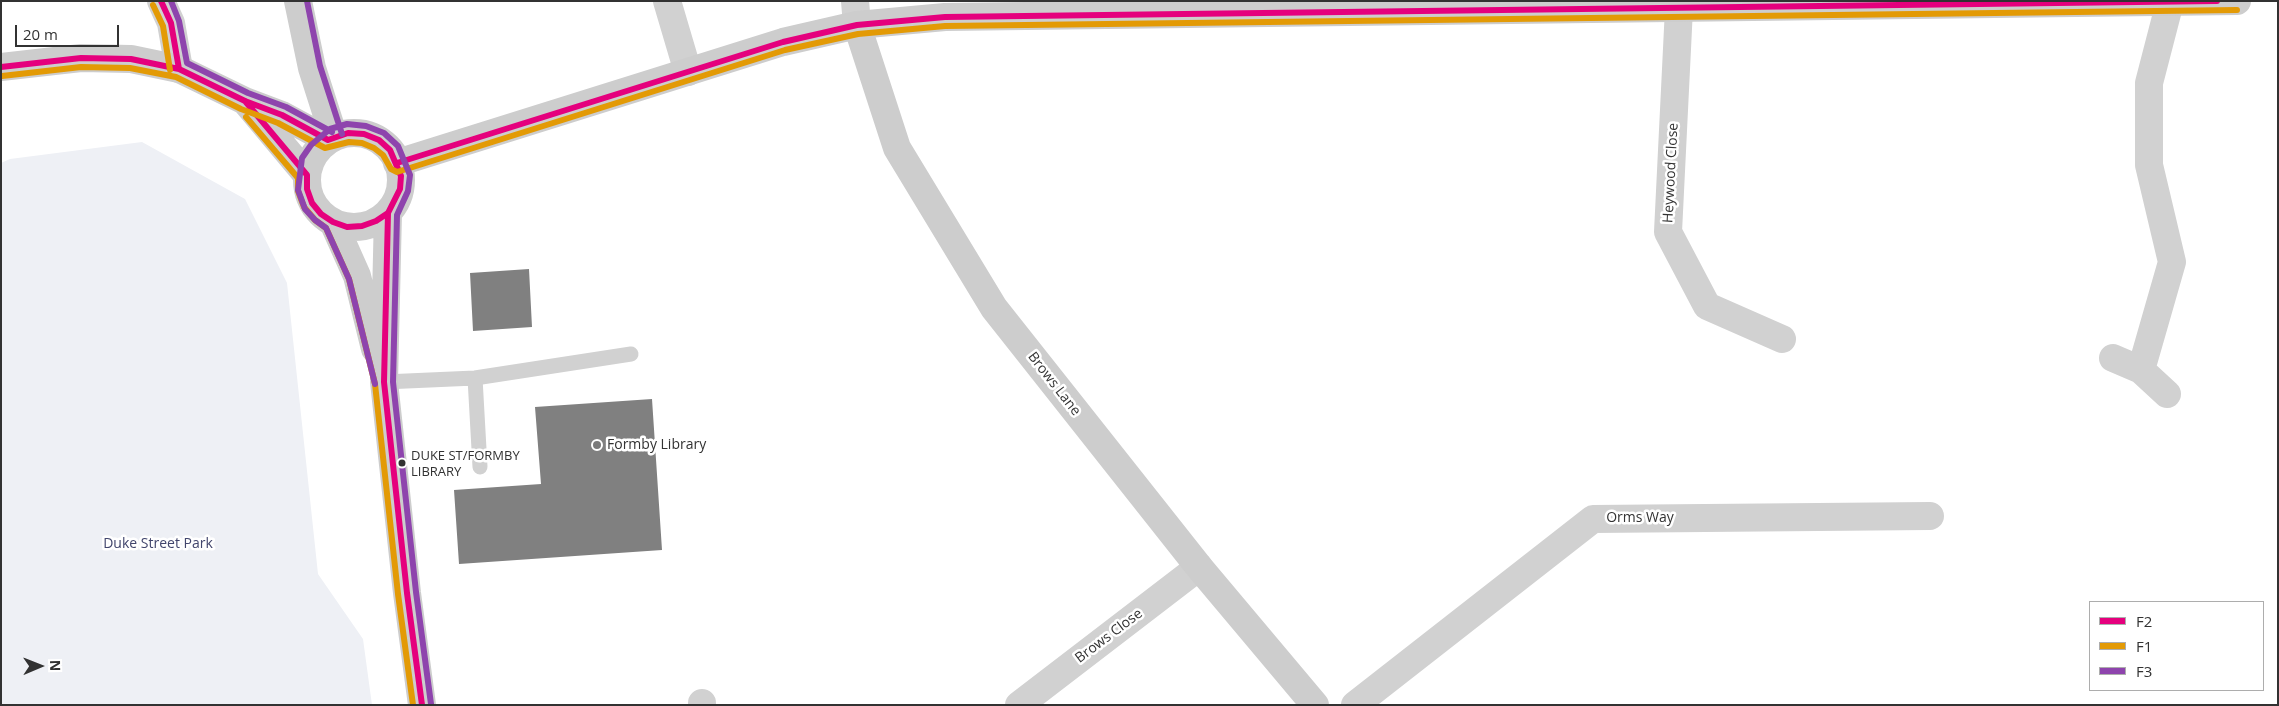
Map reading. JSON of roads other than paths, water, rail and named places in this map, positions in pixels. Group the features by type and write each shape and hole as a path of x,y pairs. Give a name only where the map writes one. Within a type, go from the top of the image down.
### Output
{"street":[{"path":"160,1 171,23 178,69"},
{"path":"298,1 312,68 331,139"},
{"path":"667,1 688,72"},
{"path":"397,163 783,42 856,13 945,17 2237,1"},
{"path":"2141,370 2172,262 2149,165 2148,83 2170,2"},
{"name":"Heywood Close","path":"1679,8 1668,232 1706,306 1782,338"},
{"name":"Brows Lane","path":"856,13 897,148 994,308 1199,567 1315,705"},
{"path":"1,67 81,58 123,58 178,69 331,139"},
{"path":"245,101 307,175"},
{"path":"388,213 376,221 362,226 347,227 333,222 321,214 312,203 307,189 307,175 310,162 318,150 331,139 348,133 364,134 378,140 390,150 397,163 400,176 400,189 388,213 384,382 407,593 422,705"},
{"path":"333,222 357,276 384,382"},
{"path":"2113,358 2141,370 2167,394"},
{"name":"Orms Way","path":"1355,705 1593,518 1930,516"},
{"name":"Brows Close","path":"1019,705 1199,567"}],"lane":[{"path":"384,382 475,378 631,354"},
{"path":"475,378 480,467"}],"place":[{"name":"Formby Library","path":"597,445"},
{"name":"DUKE ST/FORMBY LIBRARY","path":"402,463"}],"park label":[{"name":"Duke Street Park","path":"158,544"}]}
